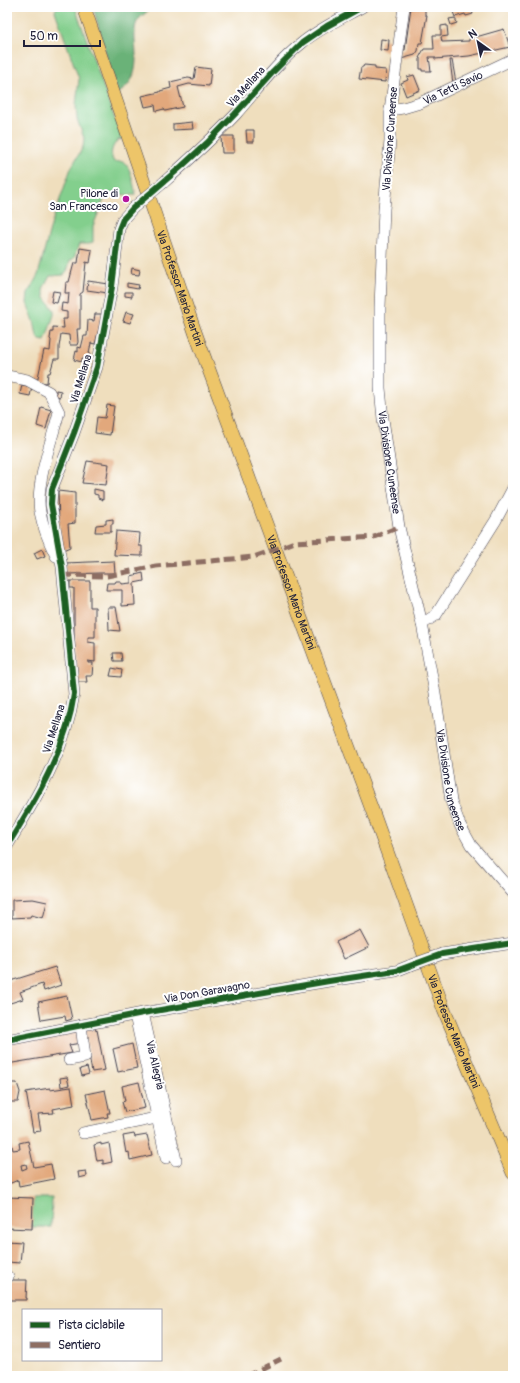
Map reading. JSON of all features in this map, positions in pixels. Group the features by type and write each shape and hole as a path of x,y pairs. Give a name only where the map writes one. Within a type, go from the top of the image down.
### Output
{"main road":[{"name":"Via Professor Mario Martini","path":"84,7 196,332 370,803 444,1010 513,1173"}],"street":[{"name":"Via Mellana","path":"7,846 12,830 53,765 71,715 74,694 62,567 51,504 52,489 74,433 97,367 112,287 119,229 123,219 133,208 163,183 213,137 302,43 327,26 362,7"},
{"name":"Via Divisione Cuneense","path":"404,7 390,110 390,141 384,209 380,308 380,388 384,426 399,527 422,624 435,694 451,801 460,825 471,845 513,893"},
{"name":"Via Tetti Savio","path":"390,110 420,103 513,59"},
{"path":"7,376 27,380 49,392 59,412 40,482 40,511 50,542 62,567"},
{"path":"422,624 436,615 496,520 513,488"},
{"name":"Via Don Garavagno","path":"7,1040 139,1014 396,971 442,954 513,943"},
{"name":"Via Allegria","path":"139,1014 171,1159"},
{"path":"69,1060 86,1057 81,1025"},
{"path":"83,1133 162,1117"}],"green space":[{"path":"57,7 75,7 122,139 118,140 113,147 111,153 112,159 114,162 123,162 128,167 136,195 112,193 104,199 93,226 93,242 89,244 79,244 74,258 70,261 64,275 50,276 43,289 45,298 54,310 54,315 45,341 40,340 37,336 34,321 27,303 28,293 38,275 52,222 71,168 83,147 84,138 77,119 76,105 79,79 55,11"},
{"path":"93,7 152,7 136,24 135,71 129,84 117,94"},
{"path":"33,1198 52,1198 51,1227 32,1227"}],"building":[{"path":"411,7 425,7 425,15 427,15 422,43 419,43 418,51 415,55 401,59 401,50 405,50"},
{"path":"451,7 471,7 473,14 466,16 465,14 455,17"},
{"path":"455,18 457,23 451,25 449,19"},
{"path":"447,25 448,36 441,37 442,42 469,41 469,39 504,29 510,47 469,56 435,59 435,57 429,57 431,71 422,71 422,69 420,69 419,58 424,49 434,49 433,35 441,35 441,26"},
{"path":"381,39 389,40 388,51 380,50"},
{"path":"450,60 452,60 456,83 453,84"},
{"path":"364,65 375,66 375,69 386,70 385,82 359,79 361,67"},
{"path":"196,67 211,69 209,86 189,84 178,87 183,107 165,111 164,109 156,111 155,105 145,107 142,96 171,88 170,82 188,78 194,79"},
{"path":"414,75 420,90 406,96 401,83 408,80 407,77"},
{"path":"192,122 193,129 173,130 173,124"},
{"path":"246,130 254,130 254,142 247,142"},
{"path":"221,136 234,136 234,153 222,153"},
{"path":"80,248 92,250 90,263 86,262 83,292 80,294 80,329 77,329 78,342 77,345 70,345 69,335 61,334 59,359 54,359 50,373 48,373 47,383 37,382 44,350 50,351 50,339 51,332 53,332 53,327 64,328 63,319 67,319 67,312 61,311 62,303 68,304 69,293 65,293 66,282 69,282 74,263 78,263"},
{"path":"132,268 140,270 139,275 131,274"},
{"path":"88,281 109,284 108,293 87,290"},
{"path":"127,283 139,285 138,289 127,287"},
{"path":"53,291 60,292 57,303 51,302"},
{"path":"125,292 132,292 132,297 125,296"},
{"path":"126,312 134,314 130,323 123,321"},
{"path":"95,314 103,314 95,344 91,343 89,359 82,358 82,362 74,360 76,351 78,352 78,347 81,348 84,336 87,336 88,320 94,321"},
{"path":"22,385 32,387 30,396 20,394"},
{"path":"56,390 61,391 60,397 56,396"},
{"path":"107,405 114,406 110,435 95,433 97,417 105,418"},
{"path":"41,407 51,410 46,429 37,426"},
{"path":"87,461 109,464 106,485 82,483"},
{"path":"94,489 103,491 103,500 98,498 98,495 94,494"},
{"path":"58,491 75,493 75,523 68,524 70,547 63,550 59,524"},
{"path":"113,519 113,524 111,524 111,532 95,532 96,525 106,524 106,520"},
{"path":"116,531 140,533 139,546 142,546 142,556 114,555"},
{"path":"42,549 45,556 37,559 34,553"},
{"path":"114,561 115,573 68,574 65,563"},
{"path":"143,573 144,581 134,583 135,605 122,606 122,590 106,590 107,583 115,583 116,581 120,581 122,584 131,583 131,576"},
{"path":"70,581 90,581 90,607 95,607 95,637 88,637 88,642 95,643 95,662 88,661 88,663 93,663 92,676 86,676 87,682 77,682 74,641 74,588 70,588"},
{"path":"108,607 116,607 120,631 109,630"},
{"path":"113,653 121,653 122,661 114,661"},
{"path":"112,668 122,670 121,677 110,676"},
{"path":"33,899 47,902 43,918 31,915 30,917 12,918 12,900"},
{"path":"360,930 369,947 344,959 336,942"},
{"path":"55,967 61,985 44,991 42,984 20,992 23,999 7,1004 7,982"},
{"path":"67,996 72,1019 66,1021 65,1016 41,1020 38,1002"},
{"path":"95,1027 96,1031 97,1030 105,1070 92,1072 85,1028"},
{"path":"78,1030 81,1043 69,1045 72,1053 7,1064 7,1043"},
{"path":"132,1044 137,1068 118,1072 113,1049"},
{"path":"87,1067 89,1074 82,1076 80,1069"},
{"path":"67,1077 69,1085 61,1087 60,1078"},
{"path":"139,1082 145,1108 125,1112 122,1102 125,1101 122,1086"},
{"path":"7,1083 17,1083 20,1092 18,1102 7,1102"},
{"path":"71,1087 74,1105 53,1109 54,1113 38,1114 41,1131 33,1132 26,1092 50,1088 50,1090"},
{"path":"105,1090 110,1113 107,1113 108,1117 92,1120 86,1094"},
{"path":"134,1134 135,1137 147,1135 152,1155 130,1160 129,1152 126,1153 123,1136"},
{"path":"28,1141 34,1167 51,1164 54,1179 19,1186 18,1180 11,1183 9,1182 9,1178 7,1179 7,1147 12,1146 13,1150 20,1149 19,1143","holes":["26,1164 27,1168 22,1170 21,1165"]},
{"path":"101,1143 101,1145 109,1143 112,1162 103,1164 103,1160 97,1161 94,1145"},
{"path":"86,1171 87,1176 79,1178 78,1172"},
{"path":"7,1197 33,1198 32,1229 7,1228"},
{"path":"7,1241 22,1242 20,1263 7,1262"},
{"path":"10,1280 27,1280 27,1300 7,1300 7,1282 10,1282"}],"marked path":[{"path":"62,575 107,576 156,566 254,557 295,542 374,537 399,527"},
{"path":"247,1376 281,1359"}],"cycle path":[{"path":"7,846 39,792 57,754 70,715 74,694 62,567 51,504 52,489 74,433 97,367 112,287 119,229 123,219 133,208 207,143 302,43 327,26 362,7"},
{"path":"7,1040 143,1013 396,971 442,954 513,943"}],"place":[{"name":"Pilone di San Francesco","path":"126,199"}]}
